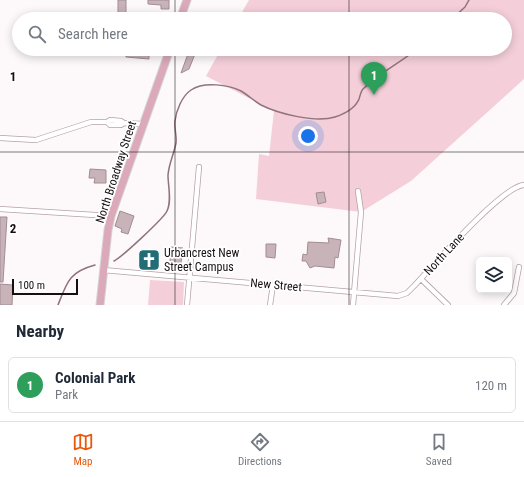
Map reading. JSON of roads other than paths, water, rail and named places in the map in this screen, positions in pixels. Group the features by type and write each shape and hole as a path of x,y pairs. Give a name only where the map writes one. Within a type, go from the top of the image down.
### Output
{"main road":[{"path":"183,12 187,0"},
{"name":"North Broadway Street","path":"100,305 103,270 111,216 167,56"}],"street":[{"path":"0,138 36,140 92,122 107,122 110,120 121,121 124,123 143,124"},
{"path":"186,305 199,167"},
{"name":"North Lane","path":"354,292 398,296 407,293 483,214 512,189 524,185"},
{"path":"353,305 361,212 358,191"},
{"path":"0,209 111,216"},
{"path":"504,305 514,293 520,267"},
{"name":"New Street","path":"103,270 354,292"},
{"path":"420,279 448,305"},
{"path":"270,305 273,285"}],"waterway":[{"path":"460,12 469,0"},
{"path":"114,261 159,221 167,211 170,198 168,175 176,143 176,117 182,100 191,90 196,87 209,85 230,87 241,91 261,105 277,112 298,117 327,119 349,111 357,103 362,90 369,83 408,56"},
{"path":"58,305 70,279 80,271 95,265"}],"place":[{"name":"Colonial Park","path":"374,95"},
{"name":"Urbancrest New Street Campus","path":"149,260"}]}
